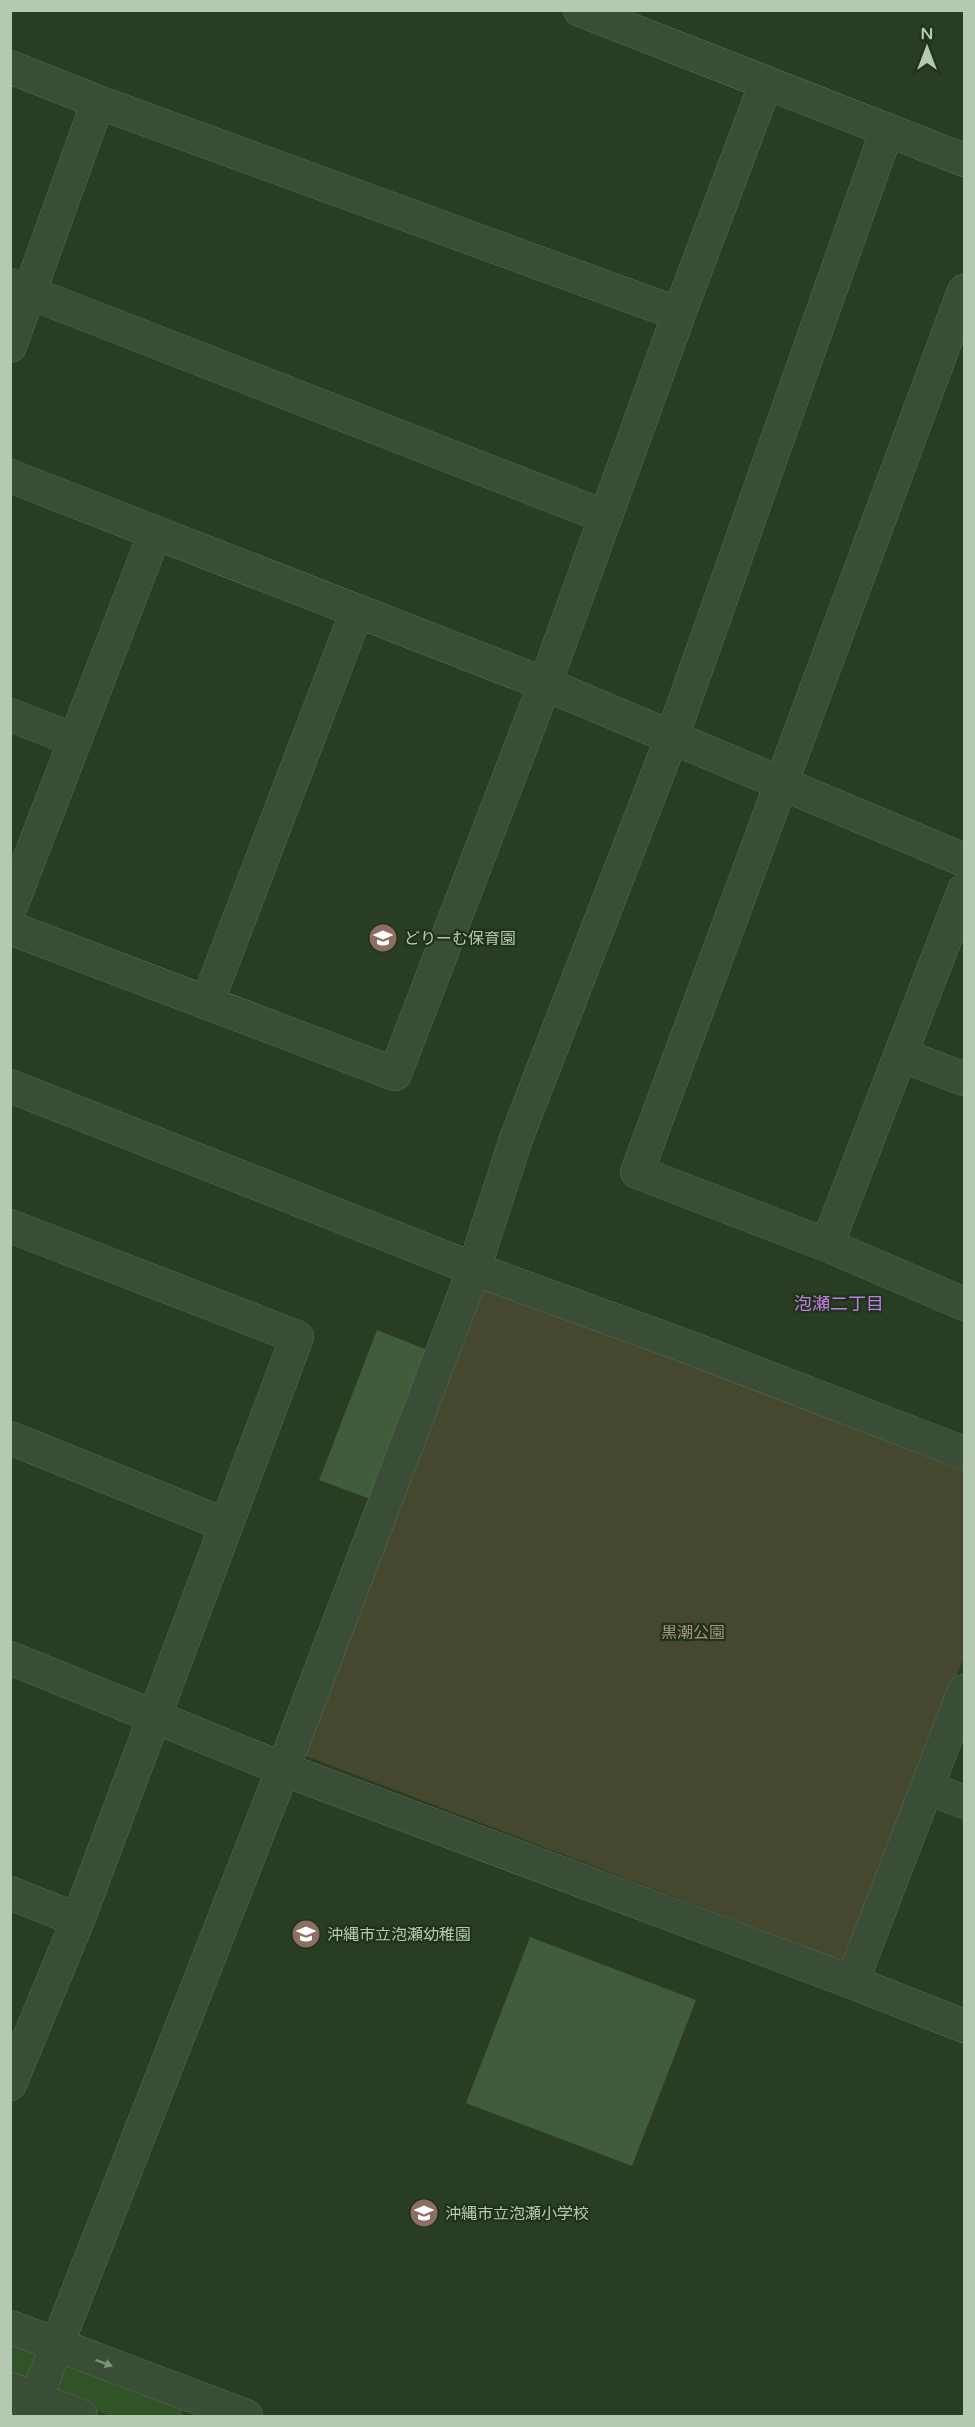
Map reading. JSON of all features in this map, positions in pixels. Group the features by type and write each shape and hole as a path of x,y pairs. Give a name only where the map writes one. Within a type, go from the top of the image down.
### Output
{"street":[{"path":"581,11 964,160"},
{"path":"10,67 98,102 679,314"},
{"path":"10,928 395,1074 545,684 765,82"},
{"path":"10,346 20,288 98,102"},
{"path":"81,2416 25,2402 58,2346 283,1769 474,1269 516,1139 672,737 887,130"},
{"path":"20,288 606,517"},
{"path":"964,291 637,1172 827,1245 964,1304"},
{"path":"10,476 545,684 964,860"},
{"path":"10,909 155,533"},
{"path":"207,1003 357,611"},
{"path":"10,715 75,740"},
{"path":"827,1245 964,890"},
{"path":"901,1055 964,1079"},
{"path":"10,1086 474,1269 688,1347 964,1453"},
{"path":"10,1226 297,1337 78,1920 10,2084"},
{"path":"10,1438 226,1525"},
{"path":"10,1658 283,1769 964,2026"},
{"path":"852,1982 964,1691"},
{"path":"928,1788 964,1802"},
{"path":"10,1893 78,1920"},
{"path":"10,2327 246,2416"}],"green space":[{"name":"黒潮公園","path":"478,1278 964,1463 964,1657 848,1963 298,1753"}],"building":[{"path":"377,1330 430,1351 373,1500 319,1480"},
{"path":"530,1937 696,2000 632,2166 466,2103"}],"waterway":[{"path":"10,2358 164,2416"}],"place":[{"name":"どりーむ保育園","path":"383,938"},
{"name":"沖縄市立泡瀬幼稚園","path":"306,1934"},
{"name":"沖縄市立泡瀬小学校","path":"424,2213"}],"district":[{"name":"泡瀬二丁目","path":"839,1304"}]}
